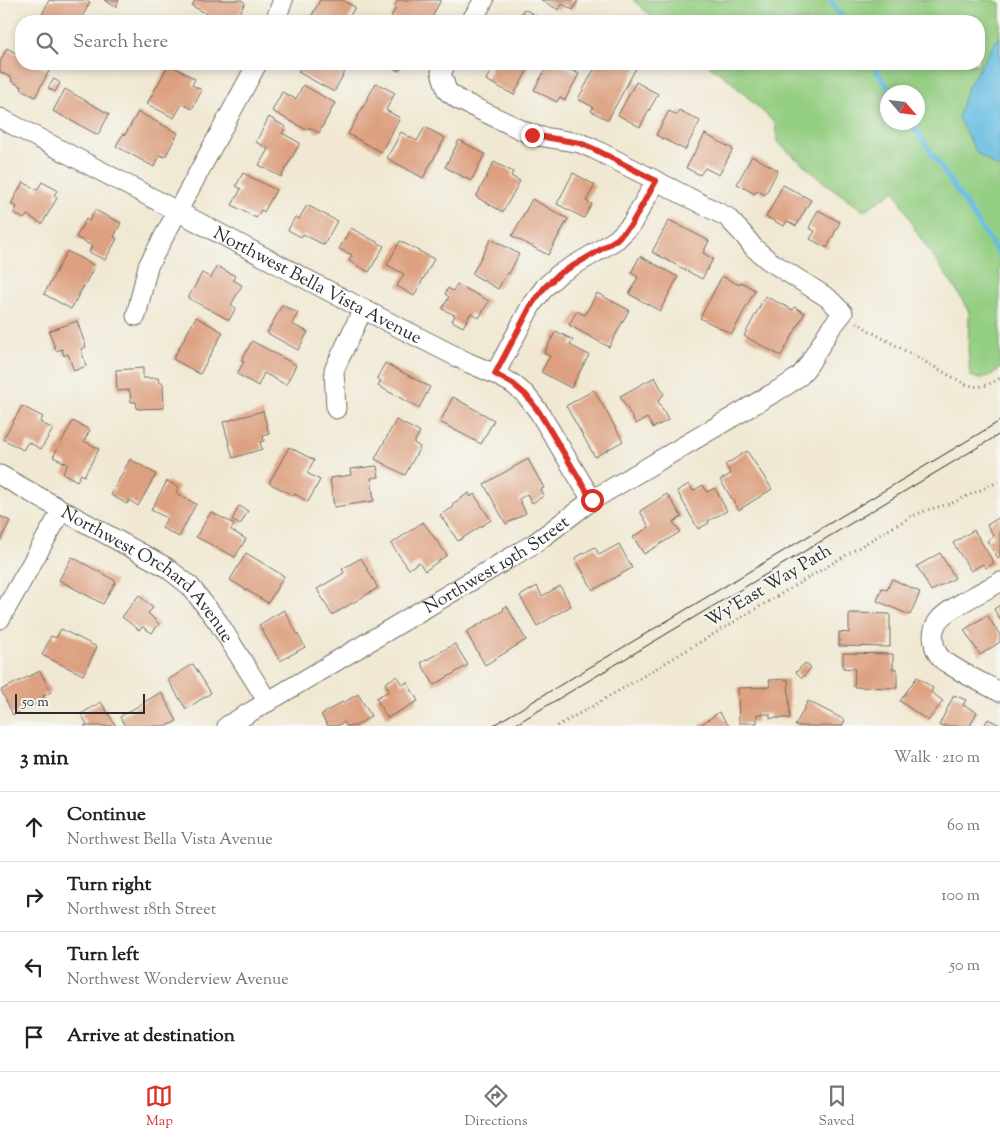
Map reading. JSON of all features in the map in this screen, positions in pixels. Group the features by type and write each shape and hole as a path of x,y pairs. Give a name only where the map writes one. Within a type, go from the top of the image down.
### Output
{"street":[{"path":"277,15 283,0"},
{"path":"475,15 484,0"},
{"path":"136,316 148,266 254,70"},
{"path":"442,70 443,82 447,91 459,100 532,135 580,143 594,149 727,217 744,234 754,248 768,260 828,298 843,313"},
{"name":"Northwest Bella Vista Avenue","path":"0,118 363,309 513,384 526,395 539,412 592,500"},
{"path":"495,374 532,304 545,287 559,274 617,239 631,225 656,181"},
{"path":"336,409 334,370 363,309"},
{"name":"Northwest 19th Street","path":"227,726 535,543 592,500 787,385 801,375 830,329 843,313"},
{"name":"Northwest Orchard Avenue","path":"0,475 166,567 190,586 218,622 268,702"},
{"path":"0,619 62,510"},
{"path":"1000,582 948,612 939,620 933,638 935,648 947,664 1000,692"}],"path":[{"path":"843,313 868,330 965,384 982,387 1000,378"},
{"name":"Wy'East Way Path","path":"557,726 602,701 910,516 952,503 1000,481"}],"green space":[{"path":"633,0 992,0 1000,3 1000,369 991,375 979,379 970,376 968,349 969,312 957,291 917,233 895,190 864,211 825,183 777,142 775,123 729,80 715,70 985,70 985,15 650,15"}],"water":[{"path":"998,38 1000,38 1000,169 977,153 958,118 967,88 978,70 985,70 985,59"}],"building":[{"path":"49,0 85,0 90,2 83,15 42,15"},
{"path":"104,0 119,0 116,7"},
{"path":"195,0 242,0 245,3 238,15 209,15 192,6"},
{"path":"320,0 341,0 355,7 350,15 312,15"},
{"path":"398,0 441,0 433,15 392,15 396,7 394,6"},
{"path":"541,0 578,0 573,10 562,4 559,10"},
{"path":"524,9 535,15 521,15"},
{"path":"7,48 15,53 15,70 49,71 35,97 11,81 12,78 0,72 0,62"},
{"path":"166,70 179,70 195,79 192,85 202,90 192,109 182,104 174,118 147,104"},
{"path":"299,70 346,70 334,92 298,72"},
{"path":"491,70 527,70 514,95 486,80"},
{"path":"545,70 571,70 579,74 565,100 560,97 557,102 534,90"},
{"path":"594,70 635,70 608,120 591,111 593,107 578,99"},
{"path":"54,79 60,83 55,92 48,88"},
{"path":"636,82 658,94 640,127 618,115"},
{"path":"376,83 395,93 386,110 400,118 381,152 348,134"},
{"path":"303,85 335,103 319,133 309,127 307,130 272,111 282,92 296,99"},
{"path":"65,89 109,114 98,135 53,111"},
{"path":"679,110 700,121 685,150 656,135 669,111 677,115"},
{"path":"138,112 178,133 165,157 160,155 154,167 116,146 123,134 125,135"},
{"path":"269,117 286,127 282,133 300,143 281,177 259,165 268,149 256,142"},
{"path":"425,127 445,138 423,178 387,158 401,132 417,141"},
{"path":"705,134 733,149 719,175 705,168 700,175 686,168"},
{"path":"459,140 485,154 471,181 445,167"},
{"path":"752,156 778,170 765,195 757,190 755,194 737,184"},
{"path":"494,162 513,172 511,176 520,181 503,212 476,197"},
{"path":"243,173 276,190 264,212 261,210 256,218 232,205 241,189 236,186"},
{"path":"573,173 595,185 586,201 592,204 584,218 557,204"},
{"path":"23,182 37,190 42,182 57,190 54,196 57,198 42,224 27,215 24,219 14,213 17,207 11,204"},
{"path":"783,185 811,200 796,226 787,221 784,226 766,217"},
{"path":"532,199 568,219 548,255 512,236"},
{"path":"307,205 337,221 324,245 303,234 301,237 288,230 295,217 299,219"},
{"path":"95,210 121,223 114,237 117,239 105,260 89,252 92,246 76,237 86,219 89,221"},
{"path":"818,210 840,222 827,248 810,239 815,231 809,228"},
{"path":"669,220 709,241 703,253 713,259 702,279 652,252"},
{"path":"351,228 384,246 369,272 349,261 352,255 339,249"},
{"path":"491,239 519,254 509,274 507,273 498,289 472,274"},
{"path":"400,241 434,259 414,296 397,286 404,274 387,265"},
{"path":"67,251 95,266 71,309 44,294"},
{"path":"640,256 678,277 660,311 629,294 638,277 631,273"},
{"path":"217,266 235,276 233,280 242,285 231,305 236,308 229,320 188,298 202,273 211,278"},
{"path":"722,276 739,285 741,282 755,290 732,334 700,318"},
{"path":"457,284 489,301 479,318 471,313 463,327 452,321 455,315 442,309 449,297 445,294 448,288 453,291"},
{"path":"597,293 629,310 609,347 569,325 577,311 585,315"},
{"path":"765,296 793,310 794,307 805,313 781,356 744,336"},
{"path":"282,305 298,313 292,324 308,332 298,350 267,333"},
{"path":"196,317 223,332 200,374 173,359"},
{"path":"77,321 86,347 81,349 86,366 74,371 68,354 64,356 62,349 56,351 49,331"},
{"path":"556,331 573,340 570,345 589,355 571,388 541,372 550,356 544,353"},
{"path":"252,341 296,365 286,385 264,373 258,386 237,374 244,362 241,361"},
{"path":"385,363 430,387 419,408 378,386 381,381 377,378"},
{"path":"143,368 143,378 158,378 159,383 163,383 164,408 137,409 136,402 131,402 129,390 117,391 116,370"},
{"path":"655,377 664,394 658,401 668,420 653,428 647,418 636,424 620,396"},
{"path":"594,390 623,441 595,457 566,406"},
{"path":"453,397 494,420 481,444 440,422"},
{"path":"22,406 43,417 40,422 53,429 41,449 28,442 23,450 3,439"},
{"path":"263,411 269,434 263,436 264,441 260,442 262,449 233,458 223,422"},
{"path":"396,420 420,432 414,443 420,447 405,475 375,459"},
{"path":"73,421 90,430 84,441 99,449 84,476 81,474 77,481 63,473 68,464 53,457"},
{"path":"289,447 314,460 307,473 320,480 308,502 269,483"},
{"path":"747,451 772,489 739,510 720,480 731,474 725,465"},
{"path":"130,459 156,474 138,506 129,500 127,504 111,495"},
{"path":"528,459 544,488 541,489 544,496 532,503 527,494 519,499 526,513 506,524 484,484"},
{"path":"377,466 379,477 371,478 374,501 334,507 330,478 351,475 350,469"},
{"path":"167,481 179,487 176,493 196,504 179,537 162,528 167,518 151,510"},
{"path":"689,484 693,491 703,485 707,492 715,488 727,511 708,521 709,523 698,529 677,491"},
{"path":"469,493 471,497 474,494 491,520 458,541 440,515 454,507 452,504"},
{"path":"667,494 682,517 673,522 680,532 644,554 633,537 649,527 640,511"},
{"path":"239,506 248,511 240,525 232,520"},
{"path":"211,512 234,524 231,530 246,539 235,557 196,537"},
{"path":"0,516 10,521 0,541"},
{"path":"1000,517 1000,557 998,558 987,541 994,536 987,525"},
{"path":"423,522 447,555 425,571 419,562 409,569 391,544"},
{"path":"974,530 994,563 986,568 983,564 971,571 953,543"},
{"path":"619,544 632,568 593,590 575,558 595,547 599,555"},
{"path":"246,553 284,576 268,603 230,580"},
{"path":"940,553 955,578 931,591 917,566"},
{"path":"72,557 116,581 103,604 59,580"},
{"path":"361,558 378,588 332,615 317,589 344,573 342,569"},
{"path":"892,579 920,592 910,615 877,601 882,588 887,590"},
{"path":"537,586 542,596 560,586 571,606 537,626 520,596"},
{"path":"139,595 153,608 148,613 159,624 152,633 143,627 139,630 122,617"},
{"path":"1000,605 1000,620 994,609"},
{"path":"507,606 526,640 485,665 466,632 504,610 503,608"},
{"path":"284,610 305,647 280,661 259,625"},
{"path":"849,613 890,614 890,647 839,646 839,632 849,633"},
{"path":"987,615 1000,635 1000,642 980,655 964,630"},
{"path":"61,629 97,647 83,675 42,655 51,636 56,638"},
{"path":"455,644 468,665 434,685 421,663"},
{"path":"843,653 893,654 893,669 897,669 897,688 854,687 855,669 843,668"},
{"path":"805,663 811,668 802,678 796,672"},
{"path":"193,664 211,693 186,709 168,680"},
{"path":"40,671 51,692 43,696 45,700 13,715 1,690"},
{"path":"397,676 402,685 407,682 418,701 387,718 376,698 389,691 385,683"},
{"path":"917,677 933,688 931,692 943,701 928,721 900,701"},
{"path":"788,679 790,718 770,718 770,714 757,714 757,723 739,723 738,688 770,687 769,680"},
{"path":"161,692 177,721 167,726 125,726 120,717"},
{"path":"358,694 371,716 356,726 346,726 344,722 337,726 328,726 321,715"},
{"path":"954,695 966,700 963,705 977,712 970,726 939,725"},
{"path":"808,701 845,720 842,726 795,726"},
{"path":"101,702 116,726 84,726 87,724 81,714"},
{"path":"719,712 729,726 699,726"},
{"path":"988,719 1000,725 1000,726 984,726"}],"waterway":[{"path":"830,0 840,15"},
{"path":"876,70 886,85"},
{"path":"916,130 1000,256"}],"tram line":[{"path":"492,726 1000,421"},
{"path":"513,726 1000,434"}],"route":[{"path":"532,135 580,143 656,181 631,225 617,239 559,274 545,287 532,304 495,374 513,384 526,395 539,412 592,500"}]}
